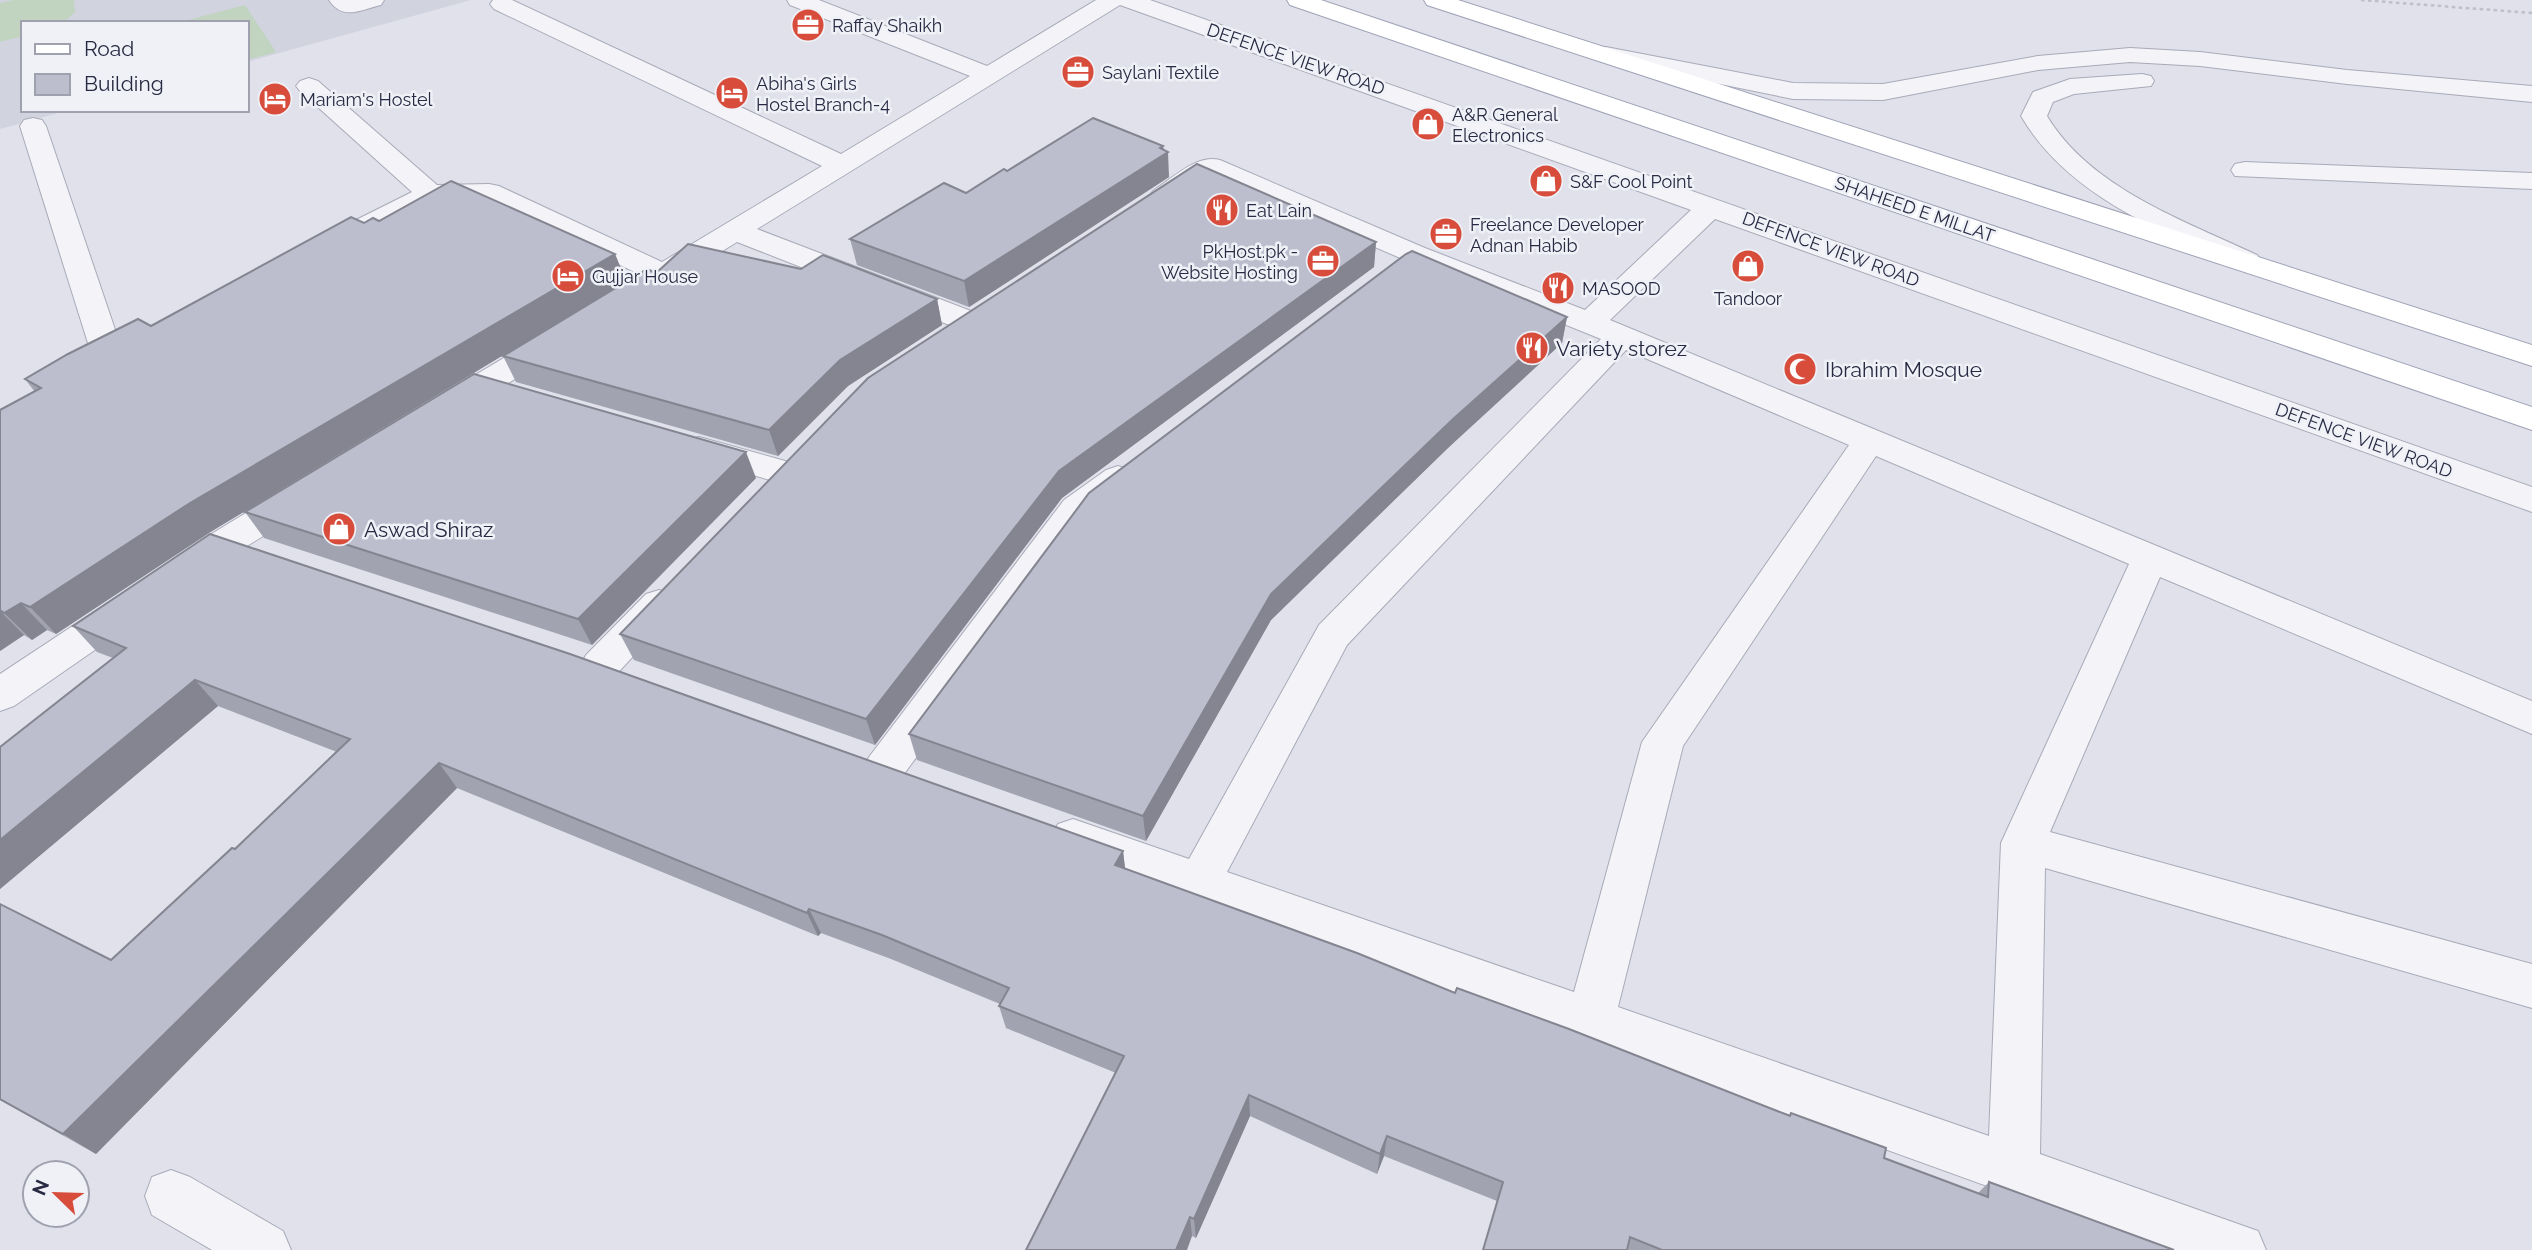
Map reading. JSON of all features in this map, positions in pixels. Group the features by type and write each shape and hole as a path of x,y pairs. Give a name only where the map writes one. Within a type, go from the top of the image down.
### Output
{"main road":[{"name":"SHAHEED E MILLAT","path":"1298,0 2532,419"},
{"path":"1435,0 2532,356"}],"street":[{"path":"340,0 347,8 373,0"},
{"path":"798,0 989,75"},
{"path":"306,256 430,194 489,192 652,281 1112,0"},
{"name":"DEFENCE VIEW ROAD","path":"1128,0 2532,500"},
{"path":"502,4 843,165"},
{"path":"1593,51 1793,91 1883,92 2038,62 2130,55 2532,94"},
{"path":"2256,266 2147,213 2087,173 2051,143 2034,116 2042,97 2070,87 2132,81 2218,82 2347,77"},
{"path":"309,86 430,194"},
{"path":"33,126 108,356"},
{"path":"1142,211 1210,166 1415,254 1870,440 2532,718"},
{"path":"2245,170 2532,181"},
{"path":"1199,882 1333,635 1712,206"},
{"path":"735,231 984,315 939,345"},
{"path":"1382,279 1415,254"},
{"path":"423,421 572,330"},
{"path":"481,385 521,397"},
{"path":"666,438 793,463 756,501"},
{"path":"1590,1021 1663,742 1870,440"},
{"path":"884,769 1077,509 1142,460"},
{"path":"0,695 192,565 319,485"},
{"path":"2014,1170 2023,843 2150,558"},
{"path":"192,565 278,559"},
{"path":"600,666 682,579"},
{"path":"1041,826 2239,1250"},
{"path":"2023,843 2532,986"},
{"path":"171,1196 264,1250"}],"path":[{"path":"2361,0 2532,13"}],"shaded area":[{"path":"0,0 471,0 248,62 248,21 21,21 21,112 62,112 0,129"}],"green space":[{"path":"13,0 74,0 75,12 65,21 21,21 21,37 0,42 0,3"},
{"path":"245,5 276,52 248,60 248,21 185,21"}],"building":[{"path":"1093,118 1163,146 1160,148 1168,152 964,281 850,239 944,183 966,193"},
{"path":"1197,164 1376,242 1059,471 866,719 620,634 868,378"},
{"path":"451,181 615,254 190,503 30,607 21,603 4,613 0,610 0,410 41,388 25,379 138,319 151,326 351,217 364,223 373,218 379,221"},
{"path":"688,244 801,269 823,255 937,299 840,360 769,430 503,356 647,269 656,273"},
{"path":"1412,251 1567,317 1452,420 1271,594 1143,816 909,734 1089,493"},
{"path":"474,374 746,452 578,619 245,512"},
{"path":"210,534 570,654 1123,851 1115,865 1357,953 1455,993 1457,988 1569,1029 1790,1116 1791,1113 1886,1148 1884,1158 1988,1197 1989,1182 2174,1250 1662,1250 1630,1237 1627,1250 1483,1250 1503,1182 1387,1136 1380,1154 1249,1095 1194,1219 1190,1217 1176,1250 1026,1250 1124,1056 999,1006 1009,988 882,935 809,909 807,913 439,763 63,1134 0,1099 0,904 111,960 232,848 235,849 350,739 195,680 0,840 0,747 126,648 73,626"}],"place":[{"name":"Raffay Shaikh","path":"808,25"},
{"name":"Saylani Textile","path":"1078,72"},
{"name":"Abiha's Girls Hostel Branch-4","path":"732,93"},
{"name":"Mariam's Hostel","path":"275,99"},
{"name":"A&R General Electronics","path":"1428,124"},
{"name":"S&F Cool Point","path":"1546,181"},
{"name":"Eat Lain","path":"1222,210"},
{"name":"Freelance Developer Adnan Habib","path":"1446,234"},
{"name":"PkHost.pk - Website Hosting","path":"1323,261"},
{"name":"Tandoor","path":"1748,266"},
{"name":"Gujjar House","path":"568,276"},
{"name":"MASOOD","path":"1558,288"},
{"name":"Variety storez","path":"1532,348"},
{"name":"Ibrahim Mosque","path":"1800,369"},
{"name":"Aswad Shiraz","path":"339,529"}]}
